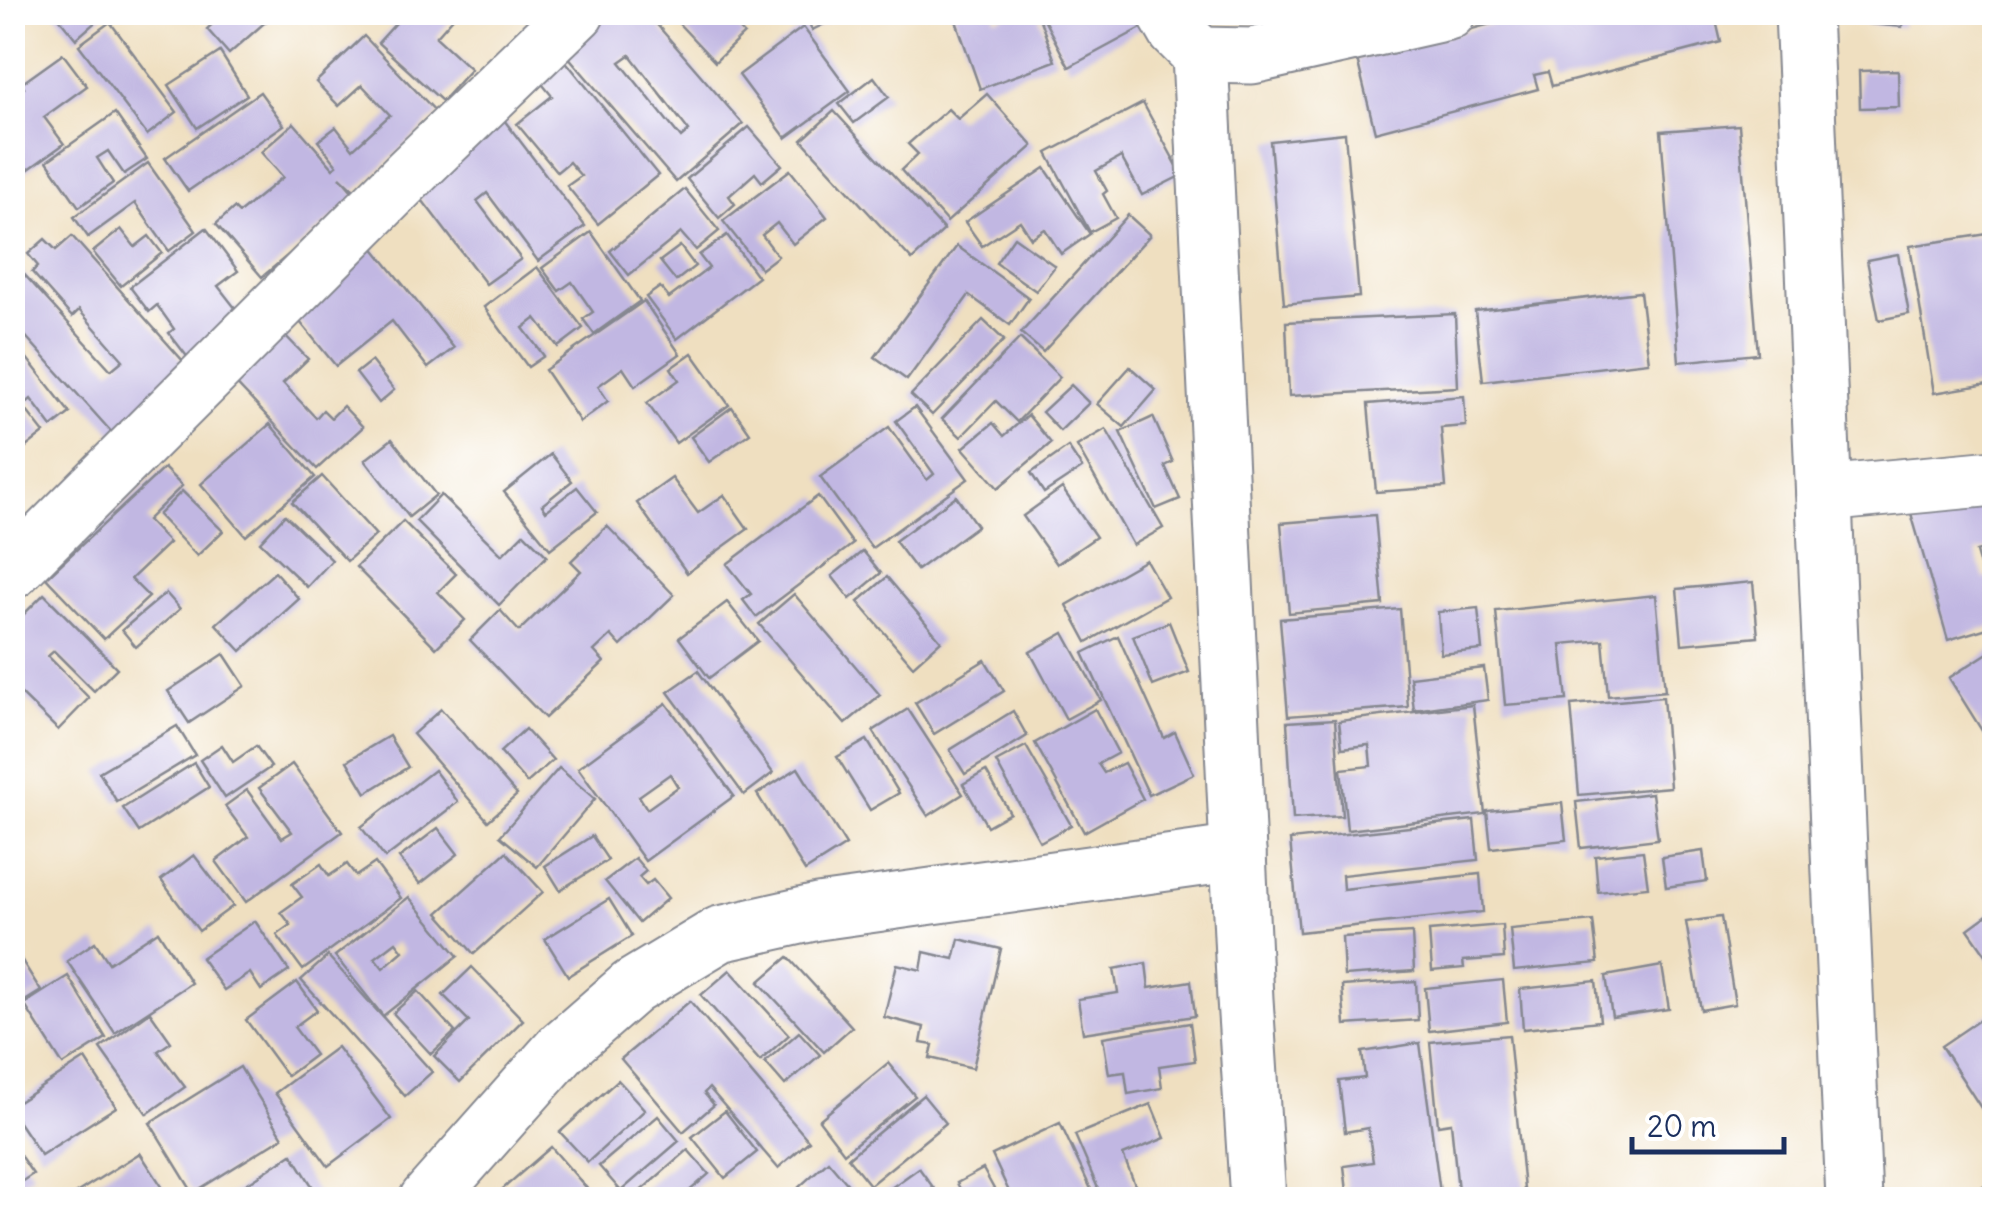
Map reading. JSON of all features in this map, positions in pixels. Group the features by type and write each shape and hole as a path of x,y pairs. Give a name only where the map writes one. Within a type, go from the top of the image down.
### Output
{"street":[{"path":"12,571 410,173 577,12"},
{"path":"1166,12 1176,30 1200,55 1258,1200"},
{"path":"1200,55 1252,56 1448,12"},
{"path":"1803,12 1854,1200"},
{"path":"1824,494 1994,478"},
{"path":"427,1200 562,1048 632,987 720,934 818,912 1238,853"}],"building":[{"path":"54,12 107,12 76,39"},
{"path":"225,12 267,12 271,17 229,54 207,29"},
{"path":"406,12 458,12 436,37 471,69 442,101 378,43"},
{"path":"601,12 646,12 743,124 676,182 561,48","holes":["630,55 689,131 681,138 620,62"]},
{"path":"668,12 723,12 744,34 715,62"},
{"path":"804,12 849,12 812,30"},
{"path":"953,12 994,12 996,19 1016,12 1037,12 1055,61 980,89"},
{"path":"1040,12 1141,12 1147,25 1069,67"},
{"path":"1537,12 1714,12 1721,42 1552,86 1548,72 1534,75 1538,89 1375,132 1357,59"},
{"path":"1860,12 1903,12 1902,27 1859,23"},
{"path":"110,22 177,112 147,135 79,45"},
{"path":"803,27 850,91 786,138 739,75"},
{"path":"364,36 438,114 355,191 340,177 357,197 262,277 216,224 234,208 239,213 283,177 261,152 294,123 333,168 337,165 318,141 336,127 353,149 390,115 362,85 339,106 316,82"},
{"path":"220,52 247,95 197,128 169,85"},
{"path":"559,53 658,175 598,224 567,186 581,176 569,162 557,172 517,124 552,96 534,74"},
{"path":"63,54 87,86 44,117 64,144 22,174 12,161 12,96 24,88 21,84"},
{"path":"1898,70 1899,107 1860,108 1859,71"},
{"path":"874,77 889,97 854,123 839,104"},
{"path":"260,92 284,125 188,191 165,158"},
{"path":"987,94 1033,146 947,222 901,170 918,154 908,144 948,109 958,119"},
{"path":"1143,103 1182,175 1142,195 1121,157 1096,171 1116,218 1090,232 1047,153"},
{"path":"834,111 944,230 912,260 802,140"},
{"path":"115,113 147,159 124,174 108,151 97,158 113,183 79,207 47,161"},
{"path":"501,116 585,226 538,261 487,193 477,201 521,259 486,284 410,184"},
{"path":"1739,125 1758,354 1679,362 1661,131"},
{"path":"749,127 782,165 762,182 755,173 729,196 735,204 719,218 687,179"},
{"path":"1345,133 1359,297 1284,304 1270,141"},
{"path":"148,163 196,231 169,251 135,203 88,237 74,217"},
{"path":"1045,168 1090,234 1061,254 1045,229 1031,238 1020,221 982,246 965,222"},
{"path":"790,170 827,217 793,244 777,223 762,235 778,256 761,269 723,221"},
{"path":"685,189 719,231 696,250 681,233 629,275 610,251"},
{"path":"1128,215 1150,235 1043,352 1021,333"},
{"path":"206,228 238,271 218,286 243,318 189,359 169,333 174,329 157,305 149,312 130,287"},
{"path":"121,229 135,247 149,236 162,253 121,286 93,252"},
{"path":"591,232 640,301 594,334 583,319 593,312 572,282 559,291 542,268"},
{"path":"1994,233 1994,383 1934,393 1910,246"},
{"path":"727,235 758,277 677,339 646,297 660,287 669,298 709,268 699,255"},
{"path":"72,236 191,370 116,437 12,321 12,261 111,370 123,360 79,310 72,317 32,272 38,266 28,254 45,239 56,250"},
{"path":"1014,237 1055,266 1036,291 996,263"},
{"path":"372,246 454,348 428,368 392,321 336,366 291,311"},
{"path":"680,246 695,266 676,281 660,261"},
{"path":"957,246 1029,298 1010,325 969,295 907,380 875,357"},
{"path":"1898,254 1909,314 1879,320 1867,260"},
{"path":"537,267 583,328 558,347 536,318 523,328 544,356 528,367 484,307"},
{"path":"1640,292 1649,362 1483,381 1475,311"},
{"path":"644,301 680,354 635,386 623,368 598,386 608,401 580,422 545,370"},
{"path":"1455,314 1458,387 1289,396 1286,322"},
{"path":"983,320 1004,340 932,415 911,395"},
{"path":"278,328 308,359 283,383 316,418 323,410 331,418 343,406 363,427 317,469 229,376"},
{"path":"1020,338 1060,377 1017,422 996,401 961,437 942,419"},
{"path":"692,353 729,405 676,443 647,403 679,380 671,368"},
{"path":"26,357 70,413 52,427 31,399 23,406 44,433 17,454 12,448 12,367"},
{"path":"371,361 394,390 379,403 356,373"},
{"path":"1130,367 1156,390 1124,427 1097,404"},
{"path":"1071,385 1089,403 1060,431 1042,412"},
{"path":"1464,396 1466,426 1441,428 1446,487 1376,492 1368,404"},
{"path":"732,407 750,433 709,462 691,437"},
{"path":"915,407 968,479 872,548 820,477 889,427 927,480 934,474 896,421"},
{"path":"1028,415 1051,443 998,488 963,448 993,423 1004,436"},
{"path":"1153,417 1173,462 1165,466 1180,499 1156,509 1120,432"},
{"path":"270,424 315,477 246,536 201,484"},
{"path":"1106,429 1163,528 1133,545 1077,446"},
{"path":"392,439 436,495 409,517 365,460"},
{"path":"1068,447 1082,468 1044,493 1031,473"},
{"path":"551,454 572,481 542,505 546,511 577,487 597,512 550,549 504,492"},
{"path":"164,468 182,486 147,520 169,543 131,579 149,597 104,639 46,578"},
{"path":"322,476 376,535 347,561 292,502"},
{"path":"672,478 698,513 724,495 748,529 687,573 637,503"},
{"path":"1062,488 1096,537 1057,564 1023,516"},
{"path":"1994,488 1994,564 1989,548 1976,552 1984,579 1994,576 1994,626 1948,640 1911,513"},
{"path":"182,491 223,531 197,556 158,515"},
{"path":"441,495 502,555 524,533 547,556 499,605 416,521"},
{"path":"818,496 853,544 756,617 743,600 751,594 727,564"},
{"path":"956,496 977,526 917,570 895,541"},
{"path":"285,515 332,560 307,587 260,542"},
{"path":"1375,515 1383,604 1289,613 1281,523"},
{"path":"403,521 456,574 438,592 465,620 436,648 356,567"},
{"path":"607,526 674,595 621,646 611,635 594,651 604,662 545,718 470,640 500,610 519,631 581,571 571,561"},
{"path":"863,551 881,573 850,599 832,576"},
{"path":"1146,560 1167,597 1087,642 1067,605"},
{"path":"275,572 299,599 241,651 216,624"},
{"path":"887,577 941,641 913,666 858,602"},
{"path":"1753,582 1758,637 1682,644 1677,589"},
{"path":"166,593 180,609 136,647 122,630"},
{"path":"44,594 117,668 94,691 54,651 48,656 89,698 58,730 12,685 12,626"},
{"path":"794,594 880,695 845,724 759,624"},
{"path":"1656,595 1665,691 1608,696 1603,640 1561,644 1567,700 1505,705 1496,611"},
{"path":"727,602 758,641 709,678 679,638"},
{"path":"1478,608 1482,650 1441,654 1438,612"},
{"path":"1400,609 1408,707 1288,716 1280,619"},
{"path":"1169,622 1189,672 1153,686 1133,636"},
{"path":"1064,633 1101,700 1066,719 1030,652"},
{"path":"1118,636 1164,738 1175,732 1194,774 1149,795 1083,653"},
{"path":"1994,649 1994,750 1949,678"},
{"path":"224,654 245,686 189,723 168,691"},
{"path":"985,660 1004,691 934,734 915,703"},
{"path":"1484,668 1488,700 1414,710 1410,677"},
{"path":"698,671 773,773 744,795 668,692"},
{"path":"1663,697 1670,787 1579,795 1571,705"},
{"path":"666,703 734,796 645,861 578,768","holes":["670,774 678,787 647,809 639,796"]},
{"path":"1473,705 1485,814 1347,830 1341,769 1371,766 1369,745 1342,748 1339,721"},
{"path":"441,709 517,795 488,821 413,734"},
{"path":"908,709 963,794 928,816 873,731"},
{"path":"1095,709 1118,753 1098,764 1104,773 1124,763 1143,799 1084,832 1035,743"},
{"path":"1013,711 1027,736 965,774 950,750"},
{"path":"1335,719 1342,816 1293,819 1287,722"},
{"path":"177,726 195,755 117,802 99,772"},
{"path":"525,729 553,760 527,783 500,752"},
{"path":"389,736 408,767 366,793 347,761"},
{"path":"867,740 899,793 870,810 837,757"},
{"path":"222,745 233,762 256,746 271,767 225,798 200,760"},
{"path":"1026,746 1071,825 1040,842 996,762"},
{"path":"194,763 209,787 139,832 123,808"},
{"path":"292,764 342,832 246,902 216,861 248,837 225,806 247,790 282,838 292,832 259,788"},
{"path":"559,768 595,799 537,867 500,836"},
{"path":"798,768 846,845 805,871 757,794"},
{"path":"434,770 458,802 385,858 361,827"},
{"path":"986,771 1010,813 987,826 963,784"},
{"path":"1652,793 1658,839 1581,848 1576,802"},
{"path":"1562,803 1566,840 1491,848 1487,811"},
{"path":"1474,820 1478,860 1342,875 1343,889 1480,874 1483,912 1299,932 1290,840"},
{"path":"438,828 458,854 420,884 399,858"},
{"path":"592,836 608,860 560,890 545,866"},
{"path":"1643,851 1648,887 1598,892 1595,856"},
{"path":"1703,851 1707,881 1666,887 1662,857"},
{"path":"506,852 543,892 474,954 438,913"},
{"path":"194,855 233,906 199,931 161,880"},
{"path":"635,858 646,871 639,877 646,885 653,880 668,898 639,923 605,881"},
{"path":"375,863 401,898 303,970 277,935 291,925 281,912 302,897 292,884 321,864 329,876 347,864 356,876"},
{"path":"409,897 458,956 383,1016 335,956","holes":["396,942 403,951 383,968 375,958"]},
{"path":"609,899 632,936 568,976 545,939"},
{"path":"1994,910 1994,966 1968,929"},
{"path":"1721,917 1735,1004 1701,1010 1686,922"},
{"path":"255,921 289,971 261,990 250,973 224,990 201,958"},
{"path":"1593,921 1598,963 1514,971 1510,929"},
{"path":"1502,925 1504,958 1463,961 1464,968 1432,971 1429,931"},
{"path":"158,931 191,983 115,1033 67,961 95,942 109,963"},
{"path":"1412,933 1414,971 1344,976 1342,937"},
{"path":"959,939 1001,949 973,1068 930,1058 933,1045 921,1043 924,1027 884,1017 897,964 921,970 924,952 954,959"},
{"path":"16,951 41,991 12,1009 12,953"},
{"path":"328,956 432,1072 405,1096 301,980"},
{"path":"788,957 852,1027 824,1052 759,982"},
{"path":"1146,963 1149,988 1191,981 1195,1016 1083,1033 1078,999 1118,993 1114,969"},
{"path":"1662,966 1669,1009 1612,1017 1606,976"},
{"path":"472,967 523,1020 460,1082 434,1056 469,1021 443,995"},
{"path":"730,970 789,1035 760,1061 701,995"},
{"path":"68,976 106,1038 63,1065 24,1004"},
{"path":"1503,980 1507,1022 1429,1031 1425,988"},
{"path":"1416,981 1418,1020 1345,1025 1342,986"},
{"path":"1596,981 1600,1021 1523,1029 1520,989"},
{"path":"297,982 317,1010 294,1027 315,1055 287,1076 246,1020"},
{"path":"418,991 455,1032 431,1054 393,1013"},
{"path":"690,1001 809,1141 778,1168 709,1088 704,1093 714,1105 683,1132 621,1059"},
{"path":"1994,1010 1994,1128 1941,1046"},
{"path":"150,1012 171,1042 158,1051 185,1087 147,1114 100,1048"},
{"path":"1190,1023 1195,1061 1159,1066 1162,1088 1128,1094 1125,1072 1109,1074 1103,1037"},
{"path":"799,1032 820,1055 785,1085 765,1062"},
{"path":"1509,1035 1525,1200 1459,1200 1451,1123 1438,1125 1430,1042"},
{"path":"1420,1043 1441,1200 1348,1200 1344,1166 1373,1162 1368,1128 1345,1132 1339,1081 1365,1078 1362,1052"},
{"path":"337,1047 391,1119 328,1166 275,1093"},
{"path":"85,1059 116,1107 41,1155 12,1112 12,1106"},
{"path":"888,1063 915,1096 844,1153 819,1120"},
{"path":"240,1067 283,1137 193,1193 150,1123"},
{"path":"618,1080 645,1110 588,1162 560,1132"},
{"path":"923,1095 946,1123 870,1185 848,1158"},
{"path":"1151,1104 1165,1138 1123,1155 1141,1200 1103,1200 1075,1135"},
{"path":"725,1111 757,1152 725,1178 692,1137"},
{"path":"658,1116 679,1141 621,1191 599,1166"},
{"path":"1060,1123 1096,1200 1013,1200 992,1155"},
{"path":"12,1144 33,1174 12,1188"},
{"path":"551,1147 597,1200 490,1200"},
{"path":"688,1150 709,1174 679,1200 630,1200"},
{"path":"140,1153 163,1188 144,1200 65,1200"},
{"path":"292,1154 321,1200 222,1200"},
{"path":"828,1161 861,1200 810,1200 799,1187"},
{"path":"919,1168 938,1194 930,1200 882,1200 880,1196"},
{"path":"983,1169 1000,1200 966,1200 957,1183"},
{"path":"1994,1179 1994,1200 1972,1200 1969,1195"}]}
